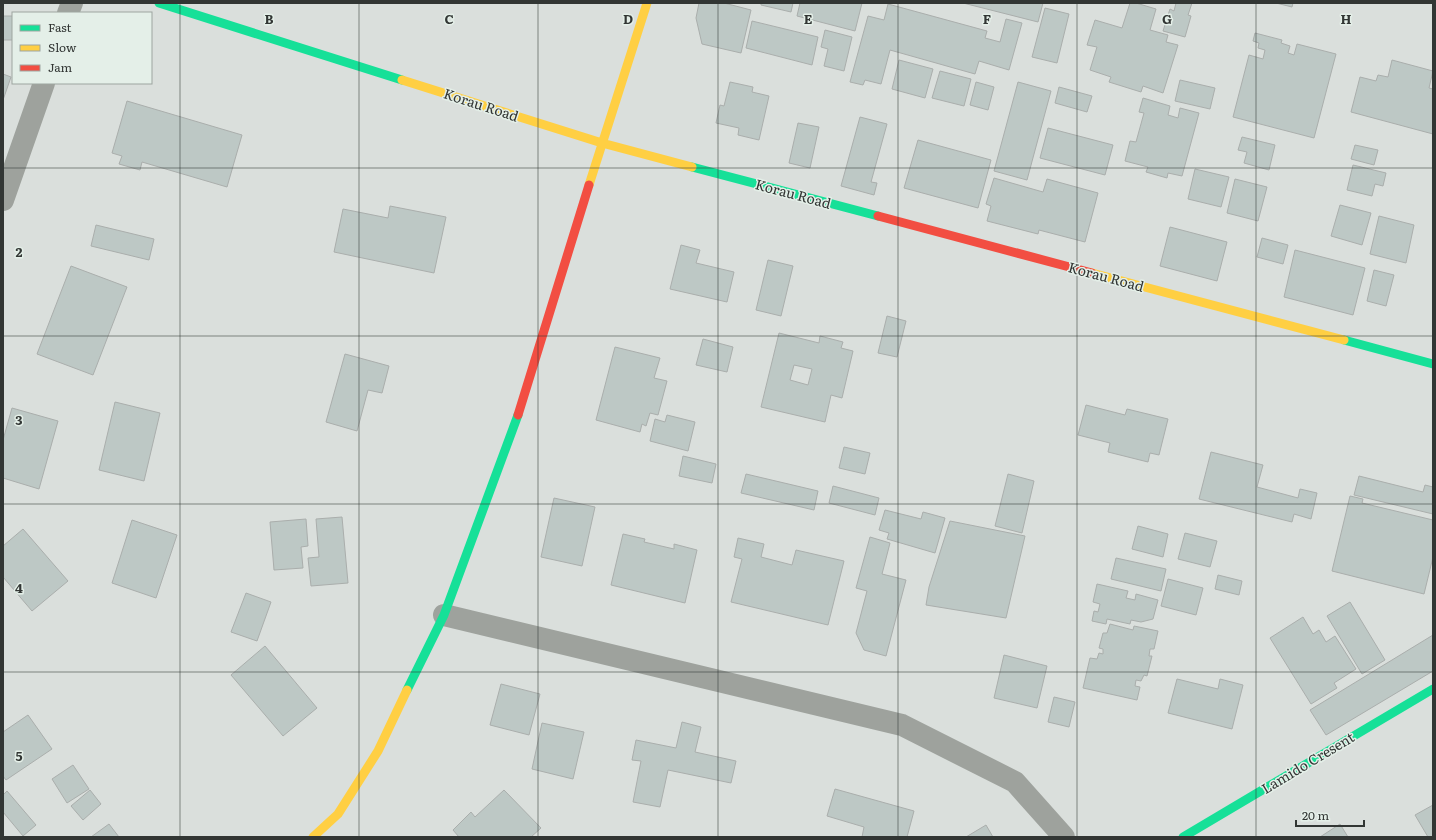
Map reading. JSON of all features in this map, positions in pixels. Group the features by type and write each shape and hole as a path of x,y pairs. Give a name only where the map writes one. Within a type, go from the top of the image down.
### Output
{"street":[{"name":"Korau Road","path":"159,3 602,143 1433,364"},
{"path":"314,837 338,814 378,751 444,615 515,426 602,143 648,3"},
{"path":"3,200 44,84"},
{"path":"444,615 902,725 1015,782 1064,837"},
{"name":"Lamido Cresent","path":"1183,837 1433,689"}],"building":[{"path":"699,3 724,3 751,10 741,53 702,44 696,18"},
{"path":"761,3 793,3 791,12 761,5"},
{"path":"800,3 862,3 855,31 797,16"},
{"path":"963,3 1043,3 1038,22"},
{"path":"1130,3 1136,3 1156,9 1150,30 1168,35 1166,42 1178,45 1163,93 1143,86 1141,92 1109,82 1111,77 1090,70 1097,47 1087,45 1095,20 1122,28"},
{"path":"1176,3 1192,3 1188,15 1191,16 1185,37 1163,31 1170,9 1174,11"},
{"path":"1276,3 1293,3 1292,7"},
{"path":"888,4 987,31 985,38 1000,42 1006,19 1022,23 1009,70 979,61 975,74 890,50 881,84 865,80 863,85 850,82 868,16 884,20"},
{"path":"1045,8 1069,14 1057,63 1032,57"},
{"path":"3,16 12,16 12,40 3,40"},
{"path":"752,21 818,37 812,65 746,48"},
{"path":"825,30 852,37 844,71 824,66 828,49 821,47"},
{"path":"1255,33 1282,40 1281,43 1290,46 1288,53 1294,55 1297,44 1336,54 1314,138 1233,117 1249,55 1263,59 1265,50 1258,48 1259,43 1253,41"},
{"path":"899,60 933,69 925,98 892,89"},
{"path":"1392,60 1433,71 1429,88 1433,89 1433,134 1351,112 1360,77 1376,81 1378,75 1388,77"},
{"path":"940,71 971,79 964,106 932,98"},
{"path":"3,74 11,77 3,100"},
{"path":"1180,80 1215,88 1210,109 1175,101"},
{"path":"730,82 753,87 752,92 769,96 759,140 738,135 739,128 716,123 720,105 724,106"},
{"path":"976,82 994,87 988,110 970,105"},
{"path":"1018,82 1051,91 1027,180 994,171"},
{"path":"1059,87 1092,96 1087,112 1055,103"},
{"path":"1143,98 1170,106 1168,115 1178,118 1180,108 1199,113 1182,176 1168,173 1167,178 1146,172 1148,167 1125,161 1130,141 1136,142 1144,113 1139,112"},
{"path":"127,101 242,135 227,187 142,162 140,170 119,164 122,156 112,153"},
{"path":"860,117 887,124 871,182 877,183 874,195 841,186"},
{"path":"798,123 819,127 810,168 789,163"},
{"path":"1048,128 1113,145 1105,175 1040,158"},
{"path":"1242,137 1275,145 1269,170 1244,163 1247,152 1238,150"},
{"path":"918,140 991,160 978,208 904,188"},
{"path":"1355,145 1378,150 1374,165 1351,159"},
{"path":"1353,165 1386,173 1383,186 1375,184 1372,196 1347,190"},
{"path":"1195,169 1229,177 1221,207 1188,199"},
{"path":"994,178 1043,192 1047,179 1098,193 1085,242 1039,230 1038,234 987,221 991,206 986,204"},
{"path":"1235,179 1267,187 1258,221 1227,213"},
{"path":"1340,205 1371,213 1362,245 1331,236"},
{"path":"390,206 446,217 434,273 334,252 343,209 388,218"},
{"path":"1379,216 1414,225 1406,263 1370,254"},
{"path":"96,225 154,239 149,260 91,246"},
{"path":"1170,227 1227,242 1217,281 1160,266"},
{"path":"1262,238 1288,245 1283,264 1257,257"},
{"path":"681,245 700,250 696,263 734,272 727,302 670,289"},
{"path":"1295,250 1365,268 1353,315 1284,297"},
{"path":"768,260 793,266 781,316 756,310"},
{"path":"71,266 127,287 93,375 37,354"},
{"path":"1374,270 1394,275 1386,306 1367,301"},
{"path":"887,316 906,321 897,357 878,353"},
{"path":"779,333 819,343 820,336 843,342 841,348 853,351 842,398 831,395 825,422 761,407","holes":["794,365 812,369 808,385 790,380"]},
{"path":"703,339 733,347 727,372 696,365"},
{"path":"615,347 660,358 654,378 667,381 658,415 650,413 646,426 642,424 640,432 596,420"},
{"path":"345,354 389,366 382,393 368,390 357,431 326,422"},
{"path":"115,402 160,413 144,481 99,470"},
{"path":"1086,405 1125,415 1127,409 1168,419 1159,455 1150,453 1148,462 1108,452 1110,443 1078,435"},
{"path":"12,408 58,421 39,489 3,478 3,440"},
{"path":"667,415 695,422 688,451 650,441 655,419 665,422"},
{"path":"844,447 870,453 865,474 839,468"},
{"path":"1211,452 1263,465 1257,487 1298,498 1300,489 1317,493 1311,519 1294,514 1292,522 1199,499"},
{"path":"683,456 716,464 712,483 679,476"},
{"path":"746,474 818,491 814,510 741,493"},
{"path":"1008,474 1034,481 1022,533 995,526"},
{"path":"1359,476 1423,492 1425,485 1433,487 1433,514 1354,495"},
{"path":"833,486 879,498 875,515 829,503"},
{"path":"1350,496 1363,499 1362,503 1433,520 1433,557 1424,594 1332,571"},
{"path":"554,498 595,507 582,566 541,557"},
{"path":"885,510 921,519 923,512 945,518 935,553 887,539 889,533 879,530"},
{"path":"342,517 348,583 311,586 308,558 319,557 316,519"},
{"path":"306,519 308,546 301,547 303,568 274,570 270,522"},
{"path":"132,520 177,535 156,598 112,583"},
{"path":"950,521 1025,536 1006,618 926,605 929,587"},
{"path":"1138,526 1168,534 1163,557 1132,549"},
{"path":"23,529 68,581 32,611 3,577 3,546"},
{"path":"1185,533 1217,541 1210,567 1178,559"},
{"path":"623,534 645,539 644,542 674,549 674,544 697,550 685,603 611,585"},
{"path":"870,537 890,543 882,574 906,580 886,656 864,650 856,633 867,591 856,588"},
{"path":"738,538 764,544 761,557 792,565 796,550 844,561 828,625 731,602 742,559 734,557"},
{"path":"1116,558 1166,569 1161,591 1111,579"},
{"path":"1218,575 1242,581 1239,595 1215,589"},
{"path":"1168,579 1203,588 1196,615 1161,606"},
{"path":"1097,584 1128,591 1126,598 1135,600 1136,594 1158,600 1153,619 1141,622 1131,620 1130,624 1107,619 1106,624 1092,621 1094,611 1098,612 1100,604 1093,602"},
{"path":"246,593 271,602 257,641 231,632"},
{"path":"1350,602 1385,660 1362,674 1327,616"},
{"path":"1303,617 1313,634 1319,630 1326,642 1335,636 1356,669 1334,683 1337,688 1311,704 1270,638"},
{"path":"1110,624 1133,630 1134,626 1158,631 1154,649 1150,649 1149,656 1152,656 1147,676 1144,675 1141,681 1136,680 1135,686 1140,687 1137,700 1083,688 1090,658 1097,659 1099,653 1103,654 1103,649 1099,648 1103,633 1107,633"},
{"path":"1433,635 1433,671 1326,735 1310,710"},
{"path":"265,646 317,708 283,736 231,675"},
{"path":"1004,655 1047,666 1037,708 994,698"},
{"path":"1177,679 1218,689 1220,679 1243,685 1232,729 1168,713"},
{"path":"501,684 540,694 529,735 490,725"},
{"path":"1054,697 1075,702 1069,727 1048,722"},
{"path":"28,715 52,749 6,780 3,776 3,732"},
{"path":"682,722 701,727 695,752 736,761 731,783 668,770 660,807 633,802 641,761 632,760 636,740 676,748"},
{"path":"542,723 584,732 573,779 532,769"},
{"path":"73,765 89,789 67,803 52,779"},
{"path":"835,789 914,811 907,837 862,837 864,827 827,816"},
{"path":"90,790 101,804 83,820 71,806"},
{"path":"504,790 541,828 531,837 459,837 453,830 471,812 475,817"},
{"path":"7,791 36,825 23,836 3,812 3,795"},
{"path":"1433,805 1433,837 1428,837 1415,815"},
{"path":"109,824 119,837 91,837"},
{"path":"1340,824 1348,837 1320,837"},
{"path":"986,825 993,837 966,837"}],"traffic: fast":[{"path":"159,3 402,80"},
{"path":"692,167 878,216"},
{"path":"1344,340 1433,364"},
{"path":"407,690 444,615 518,415"},
{"path":"1183,837 1433,689"}],"traffic: slow":[{"path":"589,185 647,3"},
{"path":"402,80 602,143 692,167"},
{"path":"1092,273 1344,340"},
{"path":"313,837 338,814 378,751 407,690"}],"traffic: jam":[{"path":"518,415 589,185"},
{"path":"878,216 1092,273"}]}
